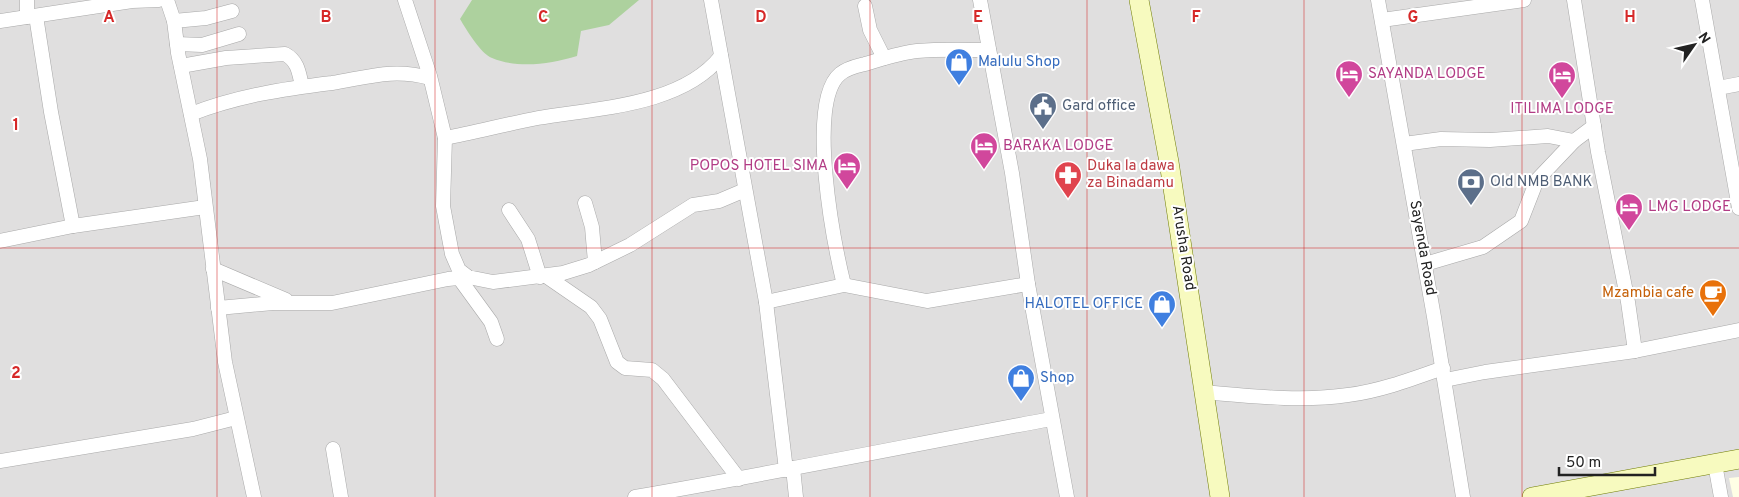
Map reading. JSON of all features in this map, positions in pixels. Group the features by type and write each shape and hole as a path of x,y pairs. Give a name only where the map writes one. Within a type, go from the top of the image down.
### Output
{"main road":[{"name":"Arusha Road","path":"1139,0 1172,182 1220,497"},
{"path":"1532,497 1739,459"}],"street":[{"path":"27,0 73,226"},
{"path":"0,21 132,1 159,0"},
{"path":"167,0 174,21 176,44 200,159 226,362 236,418 254,497"},
{"path":"405,0 430,78 445,138 443,206 452,254 463,278 492,322 497,339"},
{"path":"711,0 766,302 790,469 796,497"},
{"path":"980,0 1012,173 1028,284 1066,497"},
{"name":"Sayenda Road","path":"1378,0 1444,374 1463,497"},
{"path":"1382,20 1524,0"},
{"path":"1574,0 1594,126 1633,328 1635,350"},
{"path":"1702,0 1739,208"},
{"path":"865,6 870,30 884,58"},
{"path":"174,21 206,18 232,11"},
{"path":"176,44 202,45 239,34"},
{"path":"844,285 834,241 825,158 826,96 832,82 841,72 884,58 917,51 989,50"},
{"path":"181,66 226,58 285,54 292,58 298,68 302,86"},
{"path":"445,138 537,118 608,106 673,91 691,83 706,72 721,56"},
{"path":"191,114 244,96 302,86 403,72 430,78"},
{"path":"1718,88 1739,84"},
{"path":"1425,264 1483,247 1521,221 1537,180 1574,141 1594,126"},
{"path":"1404,144 1441,139 1490,140 1548,136 1574,141"},
{"path":"218,308 245,305 332,303 463,278 493,282 543,277 595,262 630,245 693,205 719,201 745,190"},
{"path":"585,203 594,236 595,262"},
{"path":"0,241 73,226 205,207"},
{"path":"509,210 528,239 543,277 591,307 600,319 617,362 625,368 652,370 663,379 739,479"},
{"path":"214,269 293,303"},
{"path":"766,302 844,285 927,301 1028,284"},
{"path":"1203,392 1315,398 1349,395 1444,374 1635,350 1739,330"},
{"path":"0,461 193,429 236,418"},
{"path":"635,497 1051,419"},
{"path":"333,449 341,497"},
{"path":"1715,464 1721,497"}],"shaded area":[{"path":"0,0 1739,0 1739,497 0,497"},
{"path":"1739,477 1739,497 1733,497 1729,478"}],"green space":[{"path":"472,0 639,0 609,25 581,31 577,56 545,63 524,64 492,58 479,47 460,19"}],"place":[{"name":"Malulu Shop","path":"959,86"},
{"name":"SAYANDA LODGE","path":"1349,98"},
{"name":"ITILIMA LODGE","path":"1562,99"},
{"name":"Gard office","path":"1043,130"},
{"name":"BARAKA LODGE","path":"984,170"},
{"name":"POPOS HOTEL SIMA","path":"847,190"},
{"name":"Duka la dawa za Binadamu","path":"1068,199"},
{"name":"Old NMB BANK","path":"1471,206"},
{"name":"LMG LODGE","path":"1629,231"},
{"name":"Mzambia cafe","path":"1713,317"},
{"name":"HALOTEL OFFICE","path":"1162,328"},
{"name":"Shop","path":"1021,402"}]}
